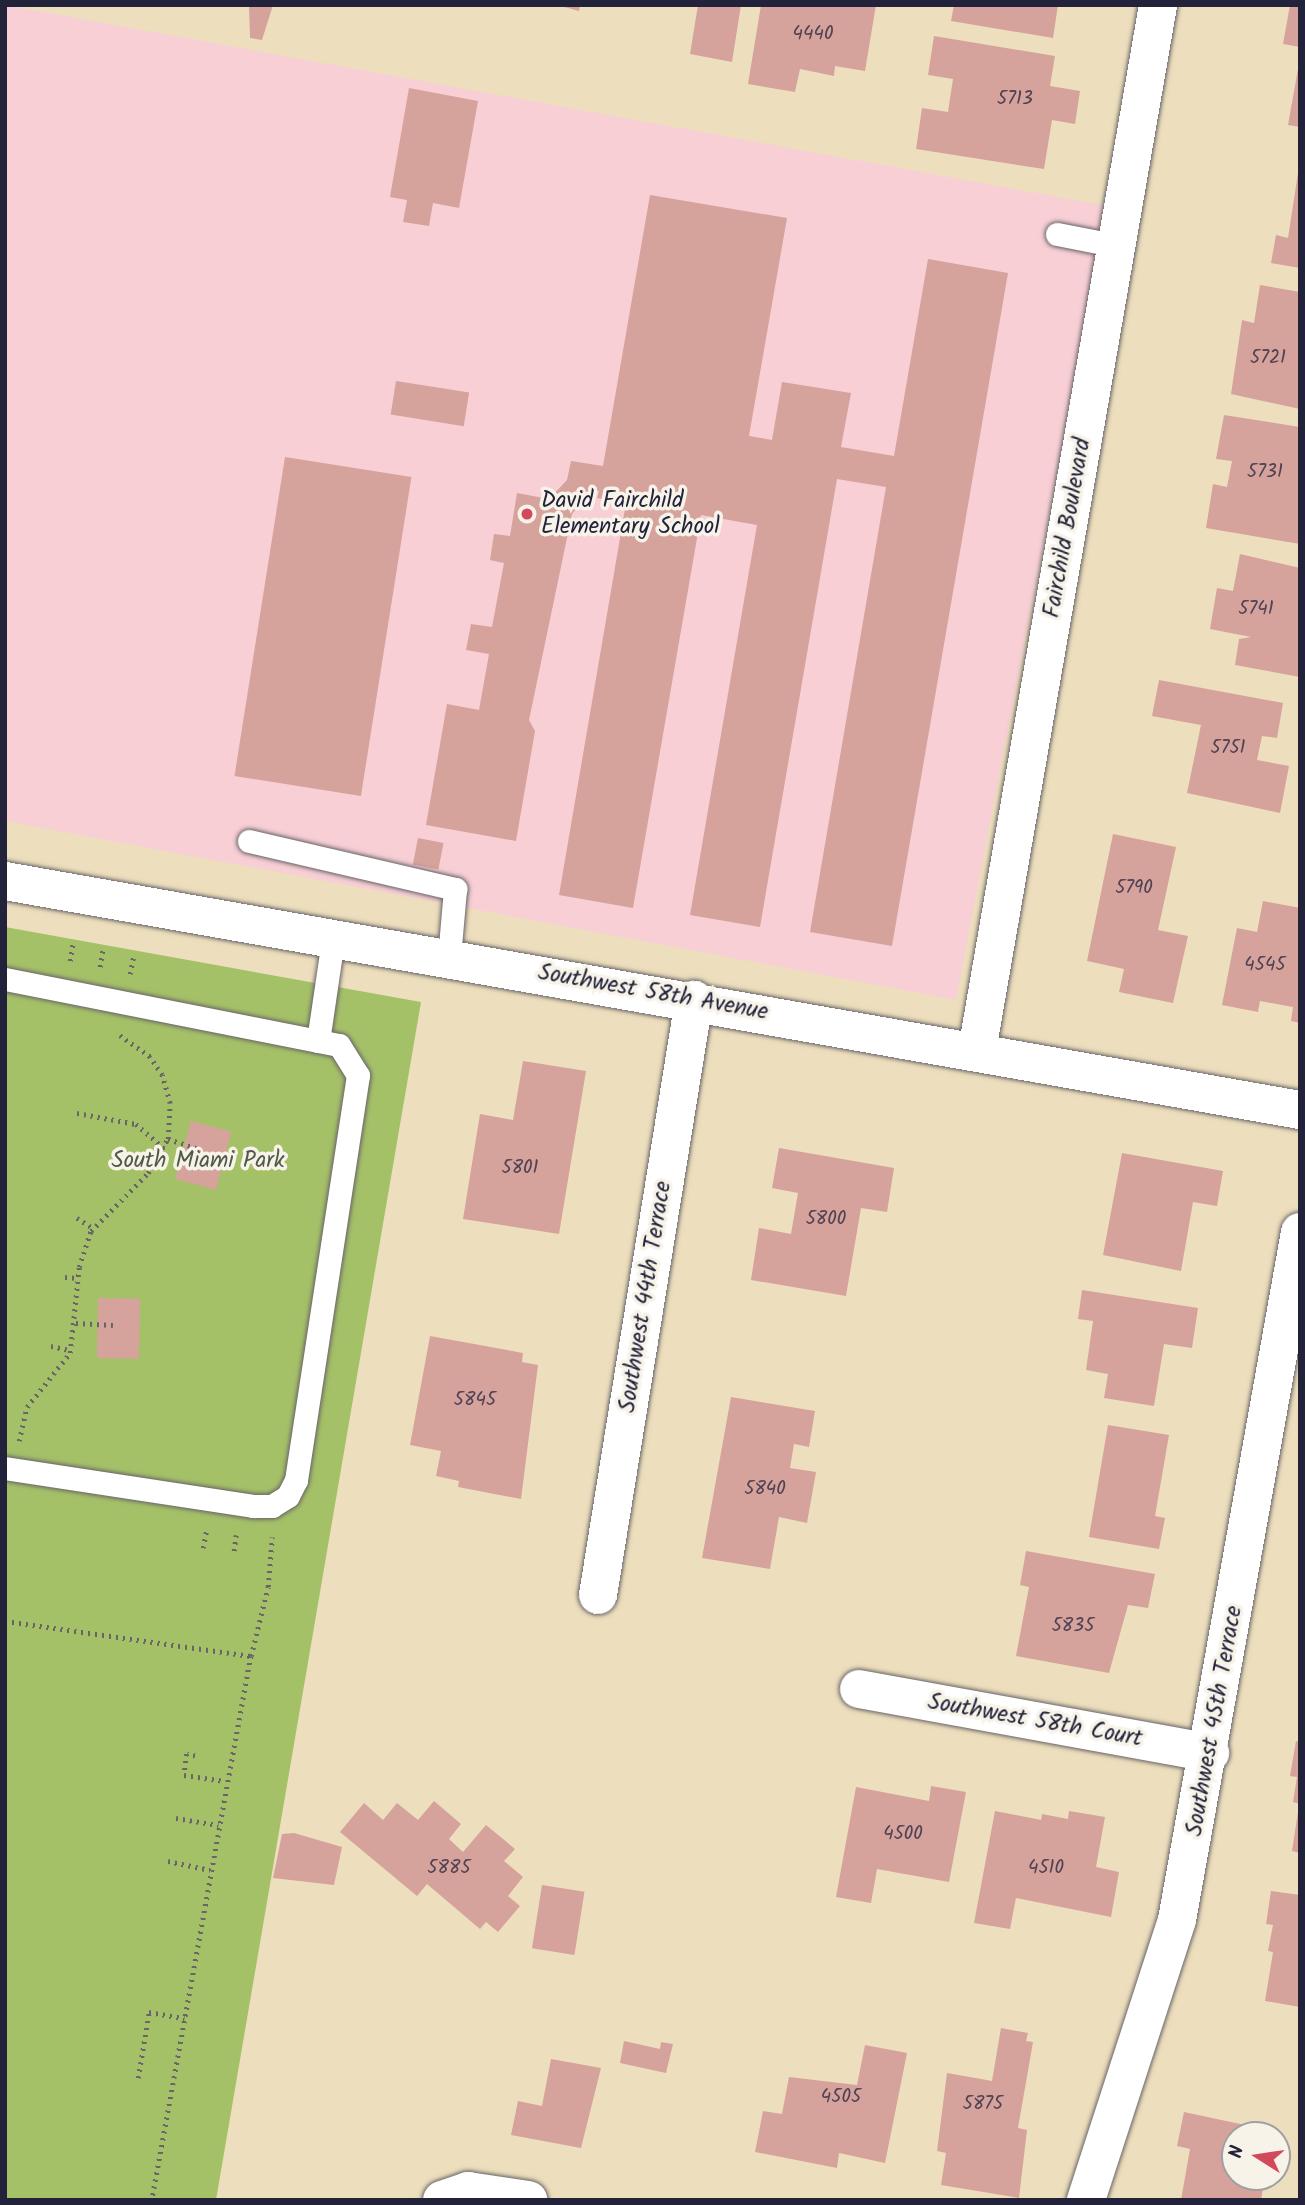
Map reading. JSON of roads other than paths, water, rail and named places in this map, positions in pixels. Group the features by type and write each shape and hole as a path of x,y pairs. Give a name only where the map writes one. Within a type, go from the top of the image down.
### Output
{"street":[{"name":"Fairchild Boulevard","path":"977,1051 1158,5"},
{"name":"Southwest 58th Avenue","path":"5,881 694,1000 1300,1110"},
{"name":"Southwest 44th Terrace","path":"598,1595 694,1000"},
{"name":"Southwest 45th Terrace","path":"1086,2200 1177,1920 1210,1753 1300,1232"},
{"name":"Southwest 58th Court","path":"859,1689 1210,1753"},
{"path":"442,2200 468,2191 528,2200"}],"lane":[{"path":"1057,234 1118,246"},
{"path":"249,841 455,889 449,958"},
{"path":"317,1041 333,939"},
{"path":"5,979 317,1041 348,1050 358,1087 296,1480 288,1496 272,1506 253,1506 5,1468"}],"place":[{"name":"David Fairchild Elementary School","path":"527,514"}],"park label":[{"name":"South Miami Park","path":"198,1161"}]}
